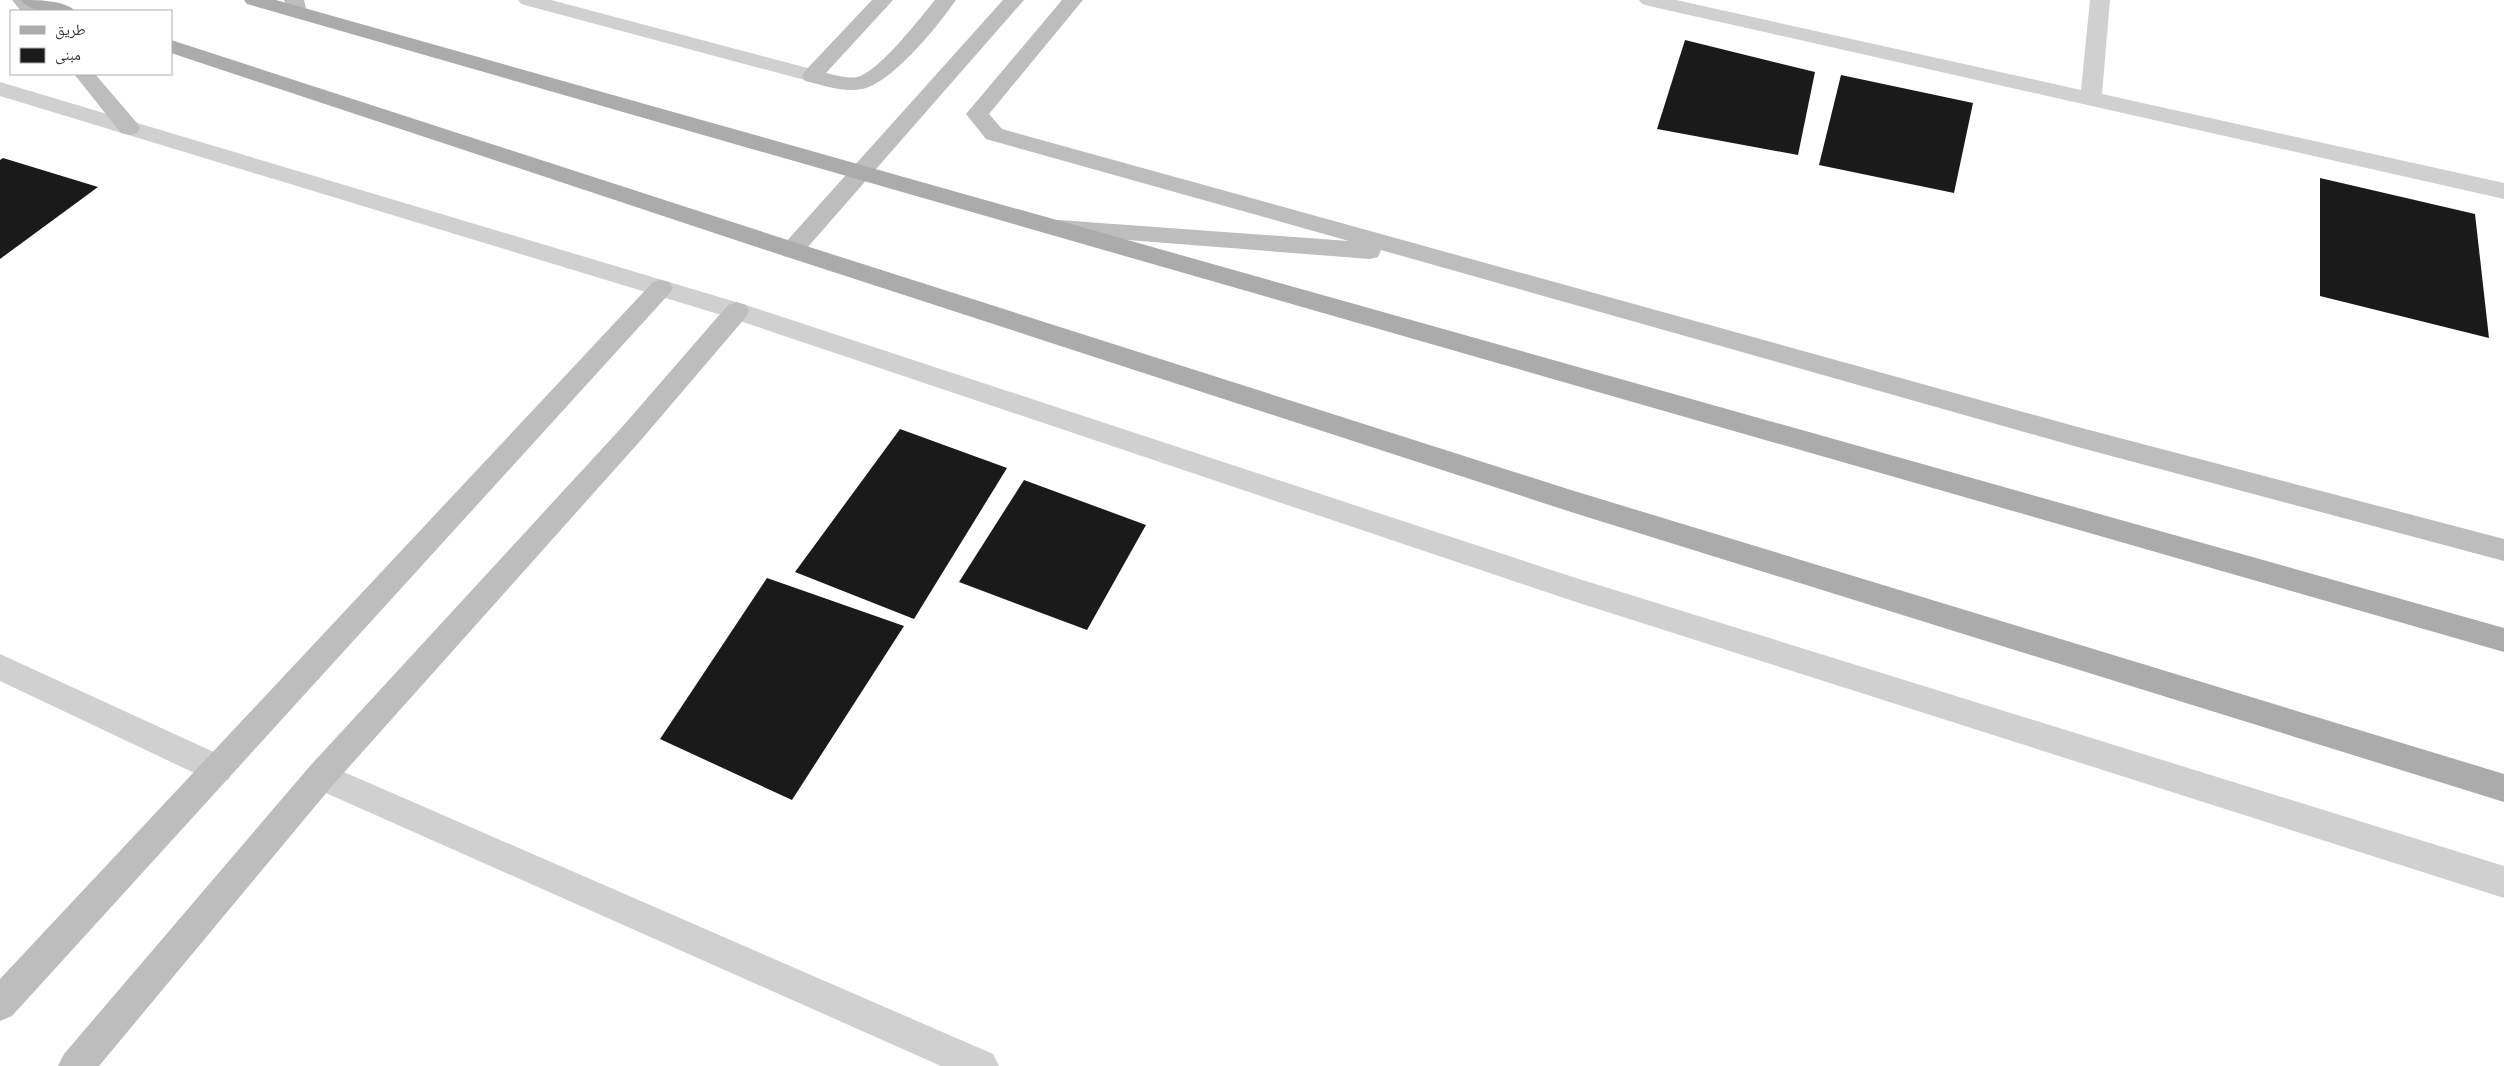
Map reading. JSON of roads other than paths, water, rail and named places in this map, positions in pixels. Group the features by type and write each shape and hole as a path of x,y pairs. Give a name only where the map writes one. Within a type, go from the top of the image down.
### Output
{"main road":[{"path":"22,0 31,10"},
{"path":"31,0 62,10"},
{"path":"254,0 296,6 1055,228 2504,640"},
{"path":"883,0 812,76 842,83 856,83 864,82 879,74 946,0"},
{"path":"792,250 1014,0"},
{"path":"1073,0 977,114 994,134 2074,436 2504,550"},
{"path":"172,46 792,250 1571,501 2504,788"},
{"path":"85,75 129,128"},
{"path":"1055,228 1429,256"},
{"path":"0,1004 662,288"},
{"path":"76,1066 321,776 632,433 738,310"}],"street":[{"path":"528,0 812,76"},
{"path":"1649,0 2504,192"},
{"path":"2091,99 2100,0"},
{"path":"0,89 738,310 1576,590 2504,882"},
{"path":"0,667 218,769"},
{"path":"321,776 982,1066"}]}
